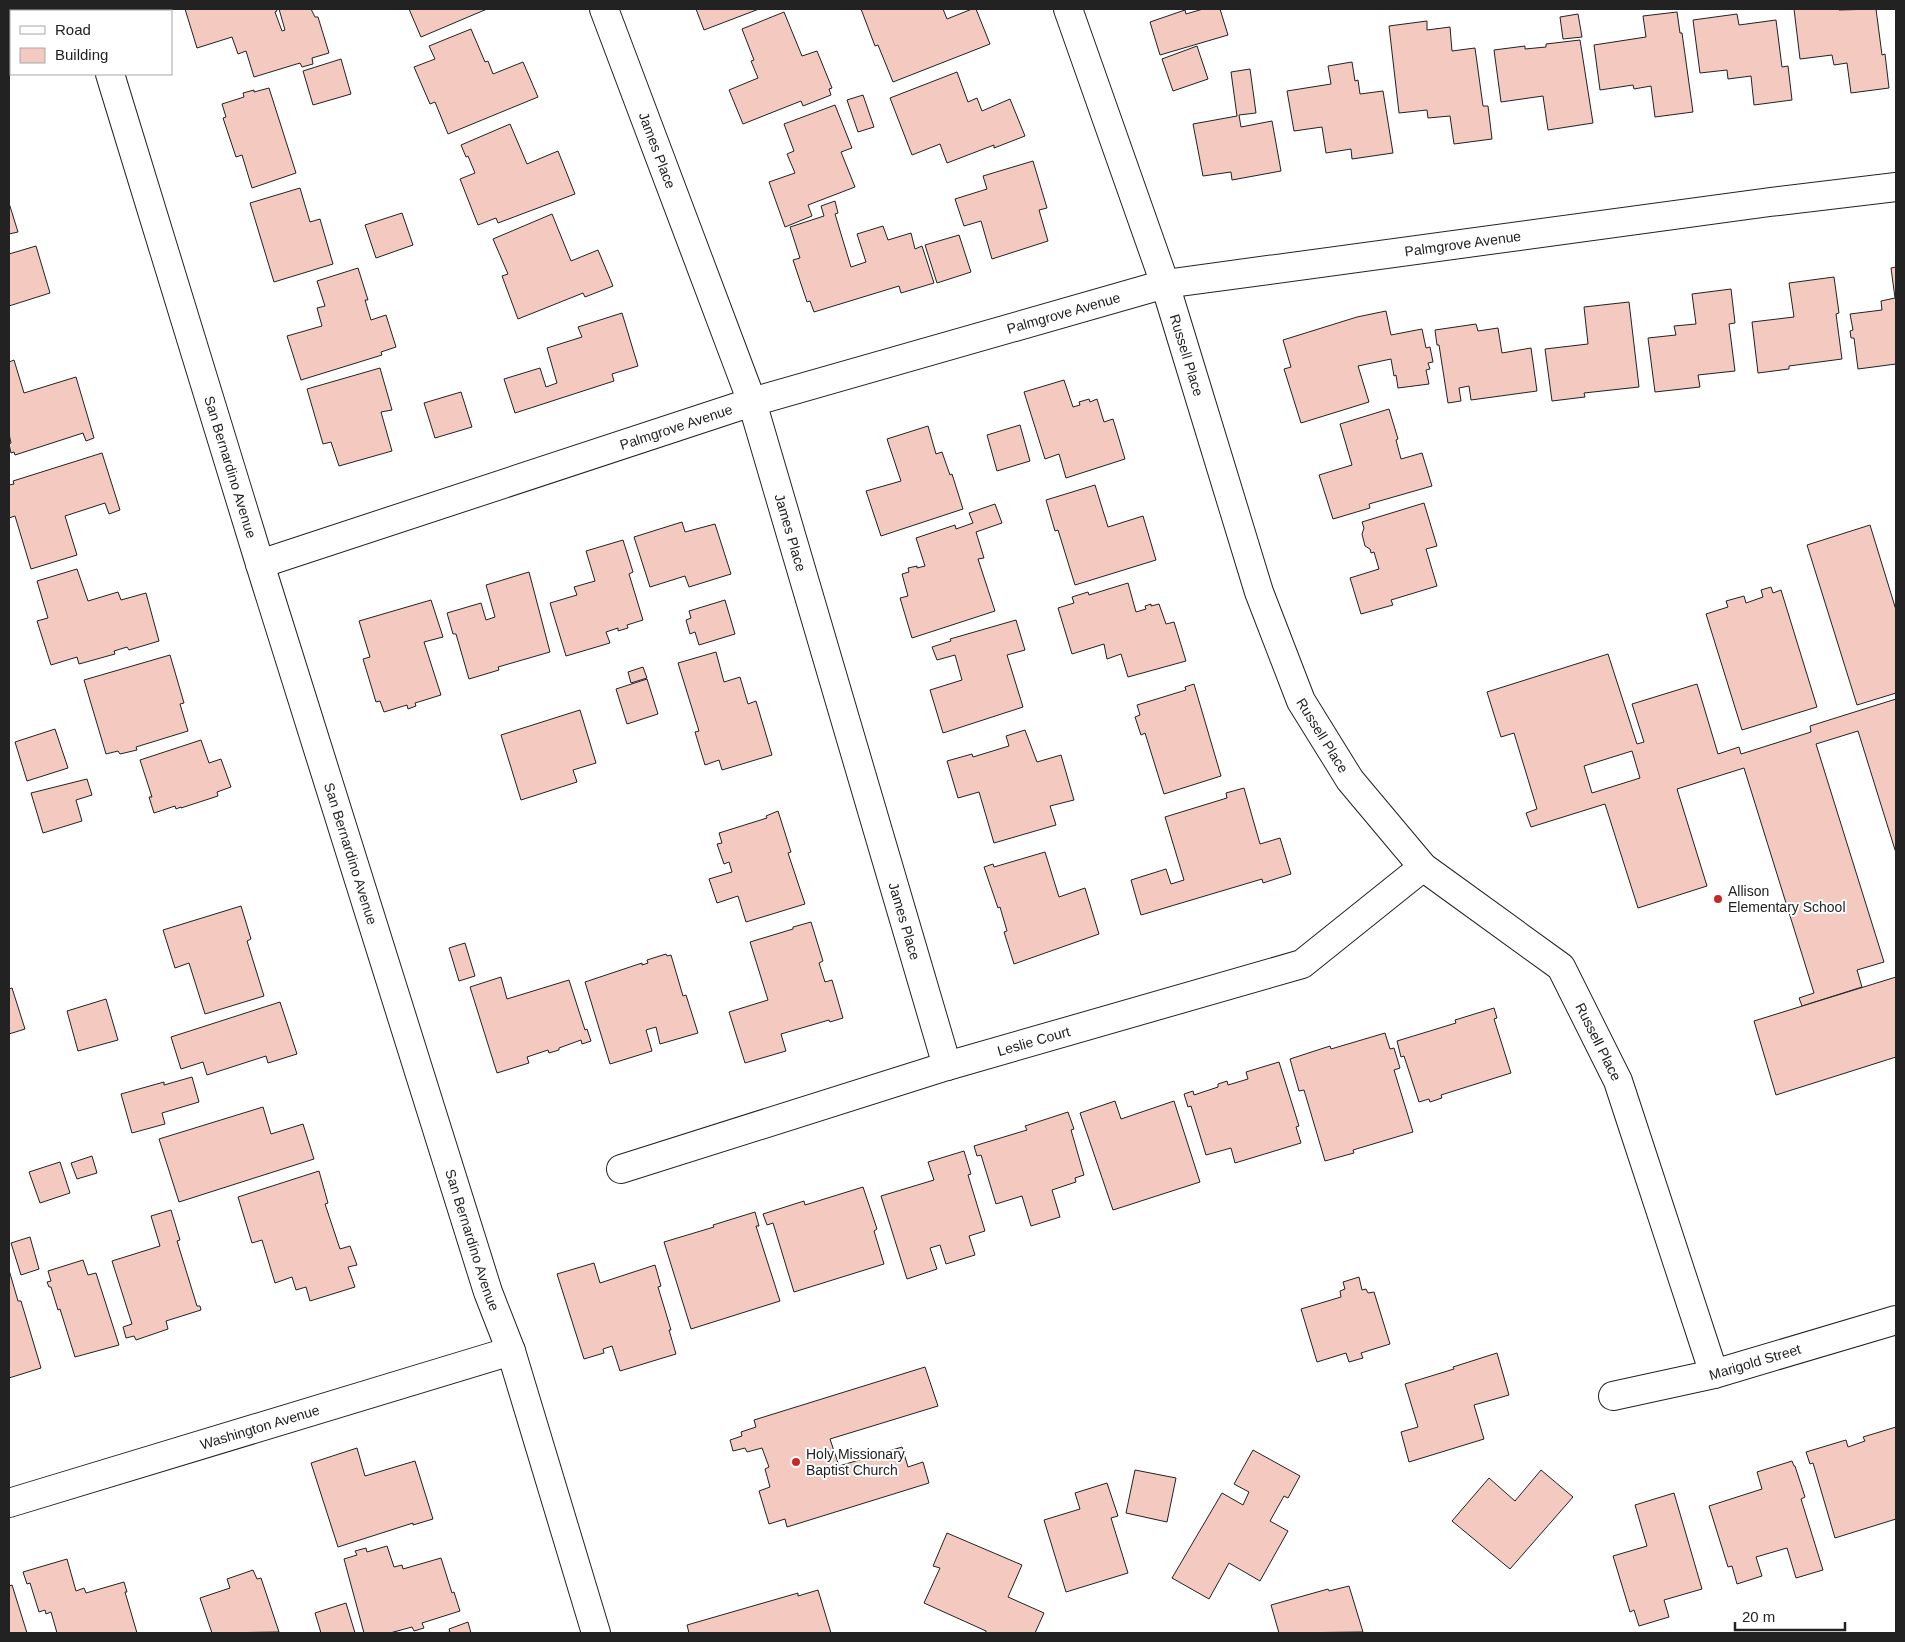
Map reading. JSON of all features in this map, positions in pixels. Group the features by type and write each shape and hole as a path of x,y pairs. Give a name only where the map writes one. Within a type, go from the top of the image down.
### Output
{"street":[{"name":"James Place","path":"604,9 752,402 947,1066"},
{"name":"Russell Place","path":"1068,9 1165,284 1259,592 1301,700 1350,780 1423,867 1561,968 1618,1081 1714,1374"},
{"name":"San Bernardino Avenue","path":"110,75 260,564 488,1292 512,1351 596,1633"},
{"name":"Palmgrove Avenue","path":"260,564 752,402 1165,284 1770,202 1896,187"},
{"name":"Leslie Court","path":"621,1169 947,1066 1302,964 1423,867"},
{"name":"Marigold Street","path":"1612,1396 1714,1374 1896,1320"},
{"name":"Washington Avenue","path":"9,1503 512,1351"}],"building":[{"path":"185,9 276,9 277,11 275,12 282,31 285,30 279,9 311,9 315,17 318,17 329,53 312,58 313,64 302,67 300,63 254,77 246,51 238,54 232,37 197,48"},
{"path":"409,9 487,9 421,37"},
{"path":"696,9 759,9 704,30"},
{"path":"861,9 943,9 947,19 976,9 990,44 893,82 878,45 875,46"},
{"path":"1203,9 1220,9 1228,35 1160,55 1150,22 1185,10 1186,14"},
{"path":"1794,9 1876,9 1882,55 1885,54 1889,88 1851,93 1847,63 1834,65 1832,55 1800,59"},
{"path":"784,12 802,56 817,51 832,88 829,89 831,95 803,106 801,101 743,124 729,90 758,78 751,61 754,60 742,29"},
{"path":"1677,12 1680,33 1682,33 1693,112 1655,117 1651,86 1634,89 1633,85 1600,90 1594,45 1646,37 1643,16"},
{"path":"1578,14 1582,37 1563,39 1560,17"},
{"path":"1737,14 1739,25 1776,20 1782,67 1788,66 1792,100 1754,105 1751,76 1728,79 1727,70 1700,73 1693,20"},
{"path":"1427,21 1427,30 1450,27 1452,51 1475,48 1483,106 1488,106 1492,139 1454,144 1450,116 1428,118 1427,110 1399,113 1389,26"},
{"path":"471,29 485,62 488,61 493,74 523,62 538,97 448,134 435,102 430,104 414,67 435,59 429,46"},
{"path":"1580,40 1593,123 1548,130 1543,96 1501,102 1494,50 1525,46 1525,49 1546,47 1546,44"},
{"path":"1197,46 1208,79 1173,91 1162,59"},
{"path":"341,59 351,94 313,105 303,71"},
{"path":"1352,62 1355,81 1358,80 1360,94 1383,91 1393,153 1352,159 1351,149 1326,153 1322,127 1294,131 1287,91 1331,84 1328,66"},
{"path":"1250,69 1256,113 1239,115 1241,127 1272,121 1281,171 1232,180 1231,172 1203,176 1193,124 1237,116 1231,72"},
{"path":"957,72 968,102 977,98 982,111 1010,99 1025,136 994,148 994,145 947,163 940,144 912,155 890,98"},
{"path":"269,88 296,173 252,188 242,155 236,157 223,118 226,117 222,104 244,97 243,93"},
{"path":"863,95 874,127 858,132 847,100"},
{"path":"835,105 852,148 841,152 855,187 808,205 812,216 785,227 769,182 795,173 787,154 794,151 784,124"},
{"path":"510,124 527,164 558,151 575,194 498,223 496,218 478,225 460,179 475,173 461,145"},
{"path":"1033,161 1047,208 1039,210 1048,241 992,259 981,221 964,226 955,199 987,189 983,176"},
{"path":"300,188 310,222 320,219 333,264 274,282 250,203"},
{"path":"835,201 838,213 835,214 851,267 866,262 857,234 883,226 888,240 911,233 915,249 922,246 934,283 901,293 899,286 814,312 810,301 807,302 793,260 800,258 790,227 824,216 821,206"},
{"path":"9,203 18,232 9,234"},
{"path":"402,213 413,245 376,258 365,225"},
{"path":"552,214 571,261 598,250 613,286 585,297 583,293 518,319 502,276 508,274 493,239"},
{"path":"959,235 971,272 937,283 925,245"},
{"path":"36,246 50,293 9,306 9,254"},
{"path":"1896,267 1896,364 1858,369 1854,338 1851,338 1850,331 1853,330 1850,314 1882,310 1881,301 1895,298 1891,268"},
{"path":"358,268 368,300 365,300 371,320 386,315 396,347 381,352 382,355 301,380 287,336 322,326 317,308 325,306 317,281"},
{"path":"1834,277 1839,313 1836,314 1842,359 1789,366 1789,369 1758,373 1752,322 1794,317 1789,283"},
{"path":"1731,289 1735,323 1729,324 1735,371 1698,375 1700,387 1655,392 1648,338 1676,335 1674,326 1696,324 1692,294"},
{"path":"1629,302 1639,387 1584,393 1585,397 1552,401 1545,349 1588,344 1584,307"},
{"path":"1386,311 1391,335 1422,329 1426,348 1430,347 1433,362 1428,363 1430,369 1426,370 1429,384 1398,388 1391,359 1358,366 1369,402 1301,423 1284,369 1291,367 1283,340 1357,317"},
{"path":"622,313 638,366 612,374 614,381 515,413 504,379 540,368 546,387 557,383 547,348 582,337 578,327"},
{"path":"1476,324 1478,331 1498,328 1502,353 1531,348 1537,391 1471,400 1469,386 1459,388 1461,401 1448,403 1435,330"},
{"path":"14,360 24,393 76,377 94,438 86,441 83,433 15,455 14,452 11,453 9,444 11,443 9,434 9,362"},
{"path":"380,368 392,410 381,412 392,451 339,466 331,442 323,444 307,389"},
{"path":"1064,380 1073,407 1080,405 1079,402 1089,399 1090,402 1097,399 1104,422 1113,419 1125,459 1066,478 1059,454 1045,459 1024,392"},
{"path":"461,392 472,427 435,438 424,403"},
{"path":"1389,409 1398,439 1396,440 1401,459 1422,453 1432,486 1369,504 1370,508 1333,519 1319,475 1352,465 1340,424"},
{"path":"1020,425 1030,461 997,471 987,435"},
{"path":"928,426 936,454 942,452 950,475 952,474 963,509 881,536 866,491 901,481 887,439"},
{"path":"102,453 120,510 109,514 105,503 65,516 77,555 31,569 15,516 9,518 9,485 14,484 13,481"},
{"path":"1095,485 1108,527 1143,516 1156,560 1075,585 1058,530 1055,531 1046,500"},
{"path":"1424,503 1437,546 1426,549 1437,586 1391,600 1393,605 1361,614 1350,578 1379,569 1374,552 1371,553 1370,549 1365,546 1362,522"},
{"path":"995,504 1002,523 976,532 984,558 978,559 995,611 912,638 900,598 908,596 902,574 909,572 908,568 925,566 916,538 955,525 956,529 973,523 969,513"},
{"path":"682,522 685,532 715,524 731,574 689,587 685,576 650,587 634,537"},
{"path":"1870,525 1896,610 1896,693 1857,705 1807,545"},
{"path":"623,540 633,572 629,574 643,620 627,625 628,628 618,631 618,628 606,632 610,643 566,656 550,603 577,595 574,587 595,581 586,551"},
{"path":"77,569 88,601 118,592 121,600 146,593 159,641 129,650 127,647 114,651 115,654 79,664 77,657 51,665 37,621 48,618 37,581"},
{"path":"529,572 550,652 498,667 499,670 469,679 456,634 453,634 447,613 481,603 486,620 495,617 486,585"},
{"path":"1128,583 1136,612 1146,609 1145,606 1159,604 1166,624 1174,622 1186,661 1128,677 1121,654 1107,659 1104,644 1072,654 1058,608 1074,603 1072,597 1088,592 1089,595"},
{"path":"1771,587 1773,593 1781,590 1817,707 1742,730 1706,614 1728,607 1726,601 1744,596 1746,603 1763,597 1761,590"},
{"path":"431,600 443,637 424,642 441,695 415,703 416,706 408,709 407,705 384,712 380,701 376,702 363,659 370,657 359,621"},
{"path":"725,600 735,634 699,645 695,632 690,634 686,620 691,618 689,611"},
{"path":"1016,620 1025,650 1007,655 1023,707 943,733 930,690 962,680 955,655 937,660 932,647 951,641 950,639"},
{"path":"716,652 724,682 740,677 748,704 756,701 772,755 722,770 719,760 705,765 695,732 699,731 678,663"},
{"path":"1608,654 1637,744 1644,742 1632,704 1697,684 1718,754 1739,747 1741,754 1811,732 1810,726 1896,699 1896,853 1858,731 1816,744 1884,962 1857,970 1862,987 1802,1006 1799,998 1814,993 1744,768 1677,789 1707,886 1638,908 1605,804 1531,827 1526,813 1537,809 1514,733 1501,737 1487,692","holes":["1632,751 1640,778 1592,793 1584,766"]},
{"path":"170,655 184,703 180,704 188,731 136,747 137,750 120,754 118,751 106,754 84,680"},
{"path":"643,667 647,678 631,683 628,672"},
{"path":"647,679 658,714 627,724 616,689"},
{"path":"1194,684 1221,776 1164,794 1145,733 1141,735 1135,717 1140,715 1137,705 1186,690 1185,687"},
{"path":"580,710 596,763 573,770 577,782 521,800 501,735"},
{"path":"55,729 68,768 27,781 15,742"},
{"path":"1025,730 1037,762 1061,755 1074,800 1050,806 1056,825 994,843 979,792 958,798 947,761 972,754 973,757 1009,746 1006,736"},
{"path":"201,740 209,763 221,759 231,787 217,792 218,796 181,808 176,809 175,806 154,813 149,797 152,797 140,760"},
{"path":"87,779 92,795 76,800 82,821 43,833 31,793"},
{"path":"1244,788 1260,844 1280,838 1291,874 1263,883 1262,879 1141,915 1131,880 1166,869 1171,884 1184,880 1165,817 1227,798 1226,793"},
{"path":"778,811 791,852 788,853 805,904 746,922 738,896 717,903 709,879 732,872 729,862 724,864 717,844 722,843 719,833 767,818 766,816"},
{"path":"1045,852 1059,897 1085,888 1099,934 1014,964 1004,932 1007,931 1000,907 998,908 984,867 993,864 994,867"},
{"path":"241,906 251,939 247,941 264,996 205,1014 189,963 175,968 163,930"},
{"path":"811,922 823,961 819,963 825,982 832,980 843,1018 830,1022 829,1020 781,1034 786,1051 745,1063 729,1012 768,1000 750,942"},
{"path":"465,943 475,976 459,981 449,948"},
{"path":"666,954 667,956 671,955 683,996 686,995 698,1033 660,1044 656,1027 646,1030 652,1051 610,1064 585,982 642,963 642,965 648,963 647,960"},
{"path":"501,977 507,999 569,980 585,1030 587,1029 591,1041 582,1044 581,1040 559,1048 559,1050 549,1053 548,1050 527,1057 529,1063 497,1073 470,987"},
{"path":"1896,977 1896,1057 1776,1095 1754,1021"},
{"path":"12,988 25,1029 9,1034 9,989"},
{"path":"106,999 118,1040 78,1051 67,1011"},
{"path":"280,1002 297,1054 268,1063 266,1056 207,1075 203,1062 181,1069 171,1037"},
{"path":"1494,1008 1497,1018 1494,1019 1511,1073 1441,1095 1442,1098 1430,1102 1429,1099 1419,1102 1404,1056 1401,1057 1397,1041 1456,1023 1455,1020"},
{"path":"1385,1033 1390,1049 1394,1048 1400,1068 1394,1070 1413,1132 1353,1150 1354,1153 1325,1161 1304,1090 1299,1091 1290,1059 1330,1046 1331,1049"},
{"path":"1279,1062 1299,1126 1296,1127 1301,1143 1235,1163 1231,1148 1206,1155 1191,1106 1188,1107 1184,1094 1193,1091 1194,1095 1218,1087 1218,1084 1227,1081 1228,1085 1248,1079 1246,1072"},
{"path":"192,1077 199,1102 162,1113 165,1124 132,1133 121,1094 164,1082 164,1085"},
{"path":"1115,1101 1121,1119 1174,1101 1200,1182 1113,1210 1080,1113"},
{"path":"263,1107 271,1134 303,1124 314,1159 179,1202 159,1139"},
{"path":"1068,1112 1074,1129 1071,1130 1084,1175 1075,1178 1076,1182 1052,1190 1060,1217 1031,1226 1022,1196 996,1204 981,1155 977,1156 974,1146 1027,1130 1025,1126"},
{"path":"964,1151 971,1174 968,1175 985,1231 969,1236 975,1255 946,1264 940,1245 930,1248 937,1269 907,1279 881,1196 934,1180 928,1162"},
{"path":"92,1156 97,1173 77,1179 71,1163"},
{"path":"60,1162 70,1193 40,1203 29,1172"},
{"path":"319,1171 328,1203 325,1204 340,1249 350,1246 357,1265 348,1267 355,1287 310,1301 306,1287 296,1290 292,1277 275,1283 262,1240 252,1243 238,1197"},
{"path":"863,1187 877,1229 874,1231 884,1264 794,1292 773,1223 767,1225 763,1214 804,1201 805,1205"},
{"path":"171,1210 180,1240 177,1241 197,1306 200,1306 201,1310 166,1321 168,1329 136,1340 134,1336 126,1338 123,1327 132,1324 112,1261 160,1246 151,1216"},
{"path":"755,1212 759,1226 756,1226 780,1301 691,1329 664,1242"},
{"path":"30,1237 39,1269 21,1275 11,1243"},
{"path":"83,1260 88,1275 96,1273 119,1345 75,1357 60,1309 58,1310 51,1287 49,1287 47,1282 51,1281 48,1271"},
{"path":"594,1263 600,1283 655,1265 661,1286 658,1287 676,1354 620,1371 612,1346 603,1349 604,1353 584,1359 557,1274"},
{"path":"9,1270 18,1301 21,1301 41,1368 9,1378"},
{"path":"1359,1277 1362,1290 1366,1289 1368,1293 1374,1292 1390,1344 1361,1353 1363,1358 1349,1362 1346,1353 1317,1362 1301,1309 1341,1297 1340,1291 1345,1289 1343,1282"},
{"path":"1497,1353 1509,1395 1474,1405 1484,1439 1409,1462 1401,1432 1418,1427 1405,1384"},
{"path":"925,1367 938,1406 830,1439 839,1466 902,1447 908,1467 923,1462 929,1483 787,1527 785,1519 769,1524 759,1491 770,1487 765,1469 769,1467 762,1448 747,1452 745,1448 733,1451 730,1440 742,1436 741,1432 756,1427 754,1420"},
{"path":"1896,1427 1896,1519 1835,1538 1813,1463 1810,1464 1806,1452 1846,1440 1848,1447 1865,1441 1863,1437"},
{"path":"357,1448 365,1476 415,1461 433,1519 413,1525 413,1523 338,1547 311,1463"},
{"path":"1253,1450 1300,1476 1288,1498 1284,1496 1270,1521 1288,1531 1260,1581 1229,1563 1209,1599 1172,1578 1222,1493 1243,1505 1249,1492 1234,1484"},
{"path":"1792,1461 1805,1497 1801,1499 1823,1570 1796,1578 1787,1548 1756,1557 1762,1576 1737,1584 1732,1566 1728,1567 1709,1506 1762,1489 1757,1472"},
{"path":"1135,1470 1176,1478 1167,1522 1126,1513"},
{"path":"1541,1470 1573,1497 1510,1569 1452,1521 1489,1478 1515,1501"},
{"path":"1107,1483 1118,1516 1111,1518 1128,1573 1066,1592 1044,1520 1080,1509 1075,1493"},
{"path":"1674,1493 1702,1589 1664,1600 1669,1617 1639,1626 1634,1610 1630,1612 1613,1556 1647,1546 1635,1505"},
{"path":"947,1533 1022,1565 1008,1597 1044,1613 1035,1633 986,1633 986,1631 924,1603 940,1568 933,1566"},
{"path":"387,1546 394,1567 402,1565 403,1569 441,1558 460,1611 422,1623 424,1628 414,1631 412,1627 390,1633 364,1633 344,1559 357,1555 355,1551 366,1548 367,1552"},
{"path":"67,1559 76,1591 84,1588 86,1593 124,1582 127,1592 125,1592 137,1633 57,1633 51,1612 46,1614 45,1610 39,1612 30,1583 27,1584 23,1572"},
{"path":"253,1570 257,1579 261,1578 279,1632 212,1633 200,1598 230,1588 227,1579"},
{"path":"12,1585 27,1633 9,1633 9,1586"},
{"path":"1349,1586 1363,1632 1279,1633 1271,1605 1328,1589 1329,1591"},
{"path":"818,1590 831,1633 689,1633 687,1625 798,1593 798,1596"},
{"path":"346,1603 355,1633 321,1633 315,1613"},
{"path":"468,1622 471,1633 444,1633 450,1632 449,1629"}],"place":[{"name":"Allison Elementary School","path":"1718,899"},
{"name":"Holy Missionary Baptist Church","path":"796,1462"}]}
